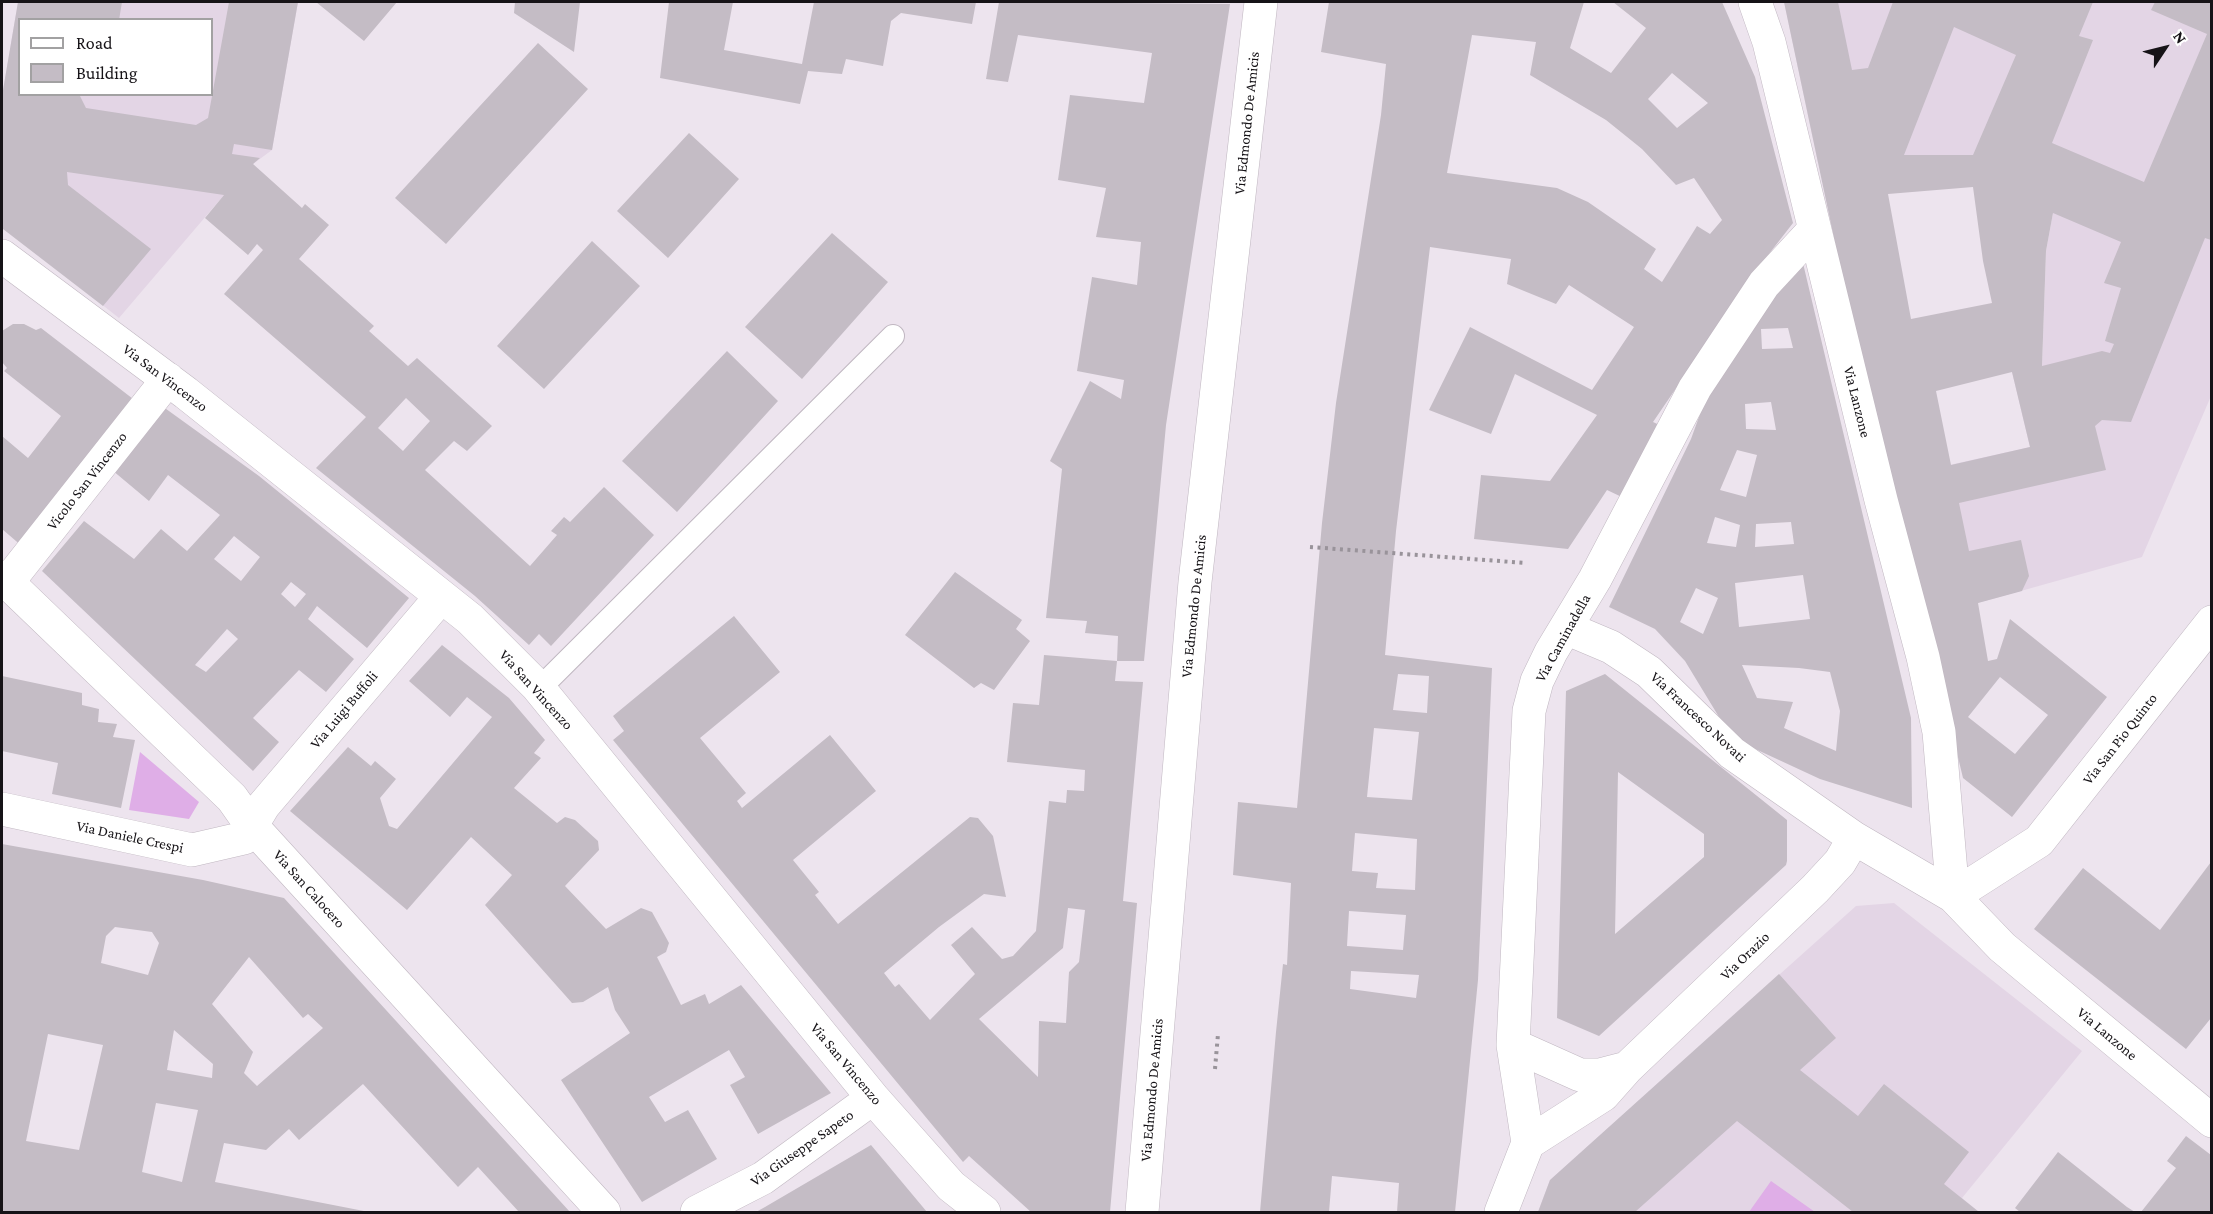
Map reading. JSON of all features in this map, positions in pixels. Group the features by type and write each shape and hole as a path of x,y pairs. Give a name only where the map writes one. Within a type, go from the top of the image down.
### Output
{"street":[{"name":"Via Edmondo De Amicis","path":"1142,1212 1195,582 1261,2"},
{"name":"Via Lanzone","path":"1755,2 1769,42 1814,230 1923,657 1939,732 1953,896 2002,947 2211,1121"},
{"name":"Via Caminadella","path":"1528,1143 1513,1045 1529,711 1537,681 1566,627 1596,579 1695,388 1764,284 1814,230"},
{"name":"Via San Vincenzo","path":"2,256 168,379 440,598 470,619 539,689 873,1098 951,1186 984,1212"},
{"name":"Vicolo San Vincenzo","path":"4,580 168,379"},
{"name":"Via San Calocero","path":"4,580 232,798 251,825 604,1212"},
{"name":"Via Luigi Buffoli","path":"251,825 270,798 440,598"},
{"name":"Via San Pio Quinto","path":"1953,896 2039,841 2211,622"},
{"name":"Via Francesco Novati","path":"1566,627 1611,647 1650,672 1732,753 1854,838 1953,896"},
{"name":"Via Daniele Crespi","path":"2,809 192,850 244,838 251,825"},
{"name":"Via Orazio","path":"1528,1143 1603,1095 1627,1068 1815,890 1840,862 1854,838"},
{"name":"Via Orazio","path":"1513,1045 1580,1075 1600,1075 1627,1068"},
{"name":"Via Giuseppe Sapeto","path":"697,1212 763,1178 873,1098"},
{"path":"1501,1212 1528,1143"}],"lane":[{"path":"539,689 893,336"}],"path":[{"path":"1310,547 1526,563"},
{"path":"1215,1070 1218,1034"}],"shaded area":[{"path":"18,2 298,2 272,150 253,164 224,195 119,318 2,226 2,96"},
{"path":"1784,2 2211,2 2211,396 2142,557 1978,603 1891,478 2030,447 2012,372 2042,366 2046,251 2053,213 1973,155 1904,155 1818,163"},
{"path":"140,752 199,802 189,819 129,810"},
{"path":"1894,903 2082,1051 1962,1198 1979,1212 1538,1212 1550,1180 1856,906"},
{"path":"1771,1181 1815,1212 1749,1212"}],"building":[{"path":"18,2 122,2 119,18 18,18 18,96 80,96 86,108 196,125 208,118 229,2 298,2 272,150 234,144 232,154 260,158 253,164 302,208 305,204 329,225 299,259 374,326 369,331 408,366 417,358 492,426 467,451 454,441 425,470 530,566 557,535 551,531 564,517 570,522 604,487 654,535 551,646 539,634 529,645 475,596 316,468 366,417 224,294 263,250 257,244 248,255 205,218 224,195 67,172 68,185 151,249 103,306 3,229 2,96","holes":["406,398 430,421 403,451 378,428"]},
{"path":"316,2 397,2 364,41"},
{"path":"515,2 580,2 574,52 514,13"},
{"path":"669,2 733,2 724,50 802,64 814,2 976,2 972,24 901,13 891,21 883,66 846,59 842,74 808,71 800,104 660,78"},
{"path":"999,2 1230,4 1166,425 1144,661 1117,661 1118,636 1085,633 1087,621 1046,618 1062,469 1050,461 1090,381 1121,399 1124,380 1077,371 1092,277 1137,285 1141,242 1096,237 1106,188 1058,180 1070,95 1144,103 1152,53 1018,35 1008,82 986,79"},
{"path":"1329,2 1584,2 1570,48 1611,73 1646,28 1613,2 1722,2 1755,77 1793,223 1758,268 1653,422 1664,427 1626,499 1607,490 1568,549 1474,539 1481,475 1550,481 1597,415 1515,374 1491,434 1429,410 1470,327 1592,390 1634,327 1569,285 1556,304 1507,284 1511,259 1430,247 1396,531 1385,655 1492,668 1478,980 1455,1212 1397,1212 1399,1183 1332,1176 1329,1212 1260,1212 1283,964 1287,965 1291,883 1233,875 1238,802 1297,808 1322,523 1336,403 1381,115 1386,64 1321,52","holes":["1472,35 1536,42 1530,75 1606,120 1642,149 1676,185 1694,178 1722,220 1710,234 1697,226 1662,282 1644,269 1656,249 1588,202 1557,188 1447,173","1672,73 1708,103 1677,128 1648,99","1398,674 1429,676 1427,713 1393,710","1374,728 1419,732 1412,800 1367,797","1355,833 1417,839 1415,890 1376,888 1378,873 1352,871","1349,911 1406,915 1403,950 1347,946","1351,971 1419,975 1416,998 1350,989"]},
{"path":"1784,2 1838,2 1852,70 1868,68 1893,2 2093,2 2079,36 2093,40 2052,143 2144,182 2207,34 2151,10 2155,2 2211,2 2211,240 2205,238 2131,422 2102,420 2095,426 2106,470 1959,503 1969,551 2021,540 2029,576 2022,591 1978,603 1988,661 1997,659 2010,619 2107,697 2012,817 1963,778 1838,257","holes":["1954,27 2016,55 1973,155 1904,155","1973,187 1983,261 1992,303 1911,319 1888,194","2053,213 2121,242 2104,283 2121,288 2105,341 2114,344 2110,353 2102,351 2042,366 2046,251","2012,372 2030,447 1951,465 1936,391","2000,677 2048,715 2015,754 1968,717"]},
{"path":"538,43 588,89 446,244 395,198"},
{"path":"689,133 739,179 668,258 617,211"},
{"path":"832,233 888,282 802,379 745,327"},
{"path":"592,241 640,286 544,389 497,346"},
{"path":"1802,259 1911,718 1912,808 1820,779 1738,741 1719,717 1685,661 1655,629 1609,607 1691,439 1716,370","holes":["1788,328 1793,348 1762,349 1761,329","1771,402 1776,430 1746,429 1745,404","1737,450 1757,455 1746,497 1720,490","1715,517 1740,525 1736,547 1707,543","1791,522 1794,544 1755,547 1756,524","1803,575 1810,619 1739,627 1735,583","1696,588 1718,598 1703,634 1680,622","1742,665 1830,672 1840,711 1836,751 1784,728 1793,702 1757,698"]},
{"path":"13,324 24,324 36,330 41,328 137,402 23,547 2,529 2,436 28,458 61,416 4,371 7,368 2,362 2,331"},
{"path":"727,351 778,401 677,512 622,461"},
{"path":"162,406 259,476 409,598 367,648 317,606 308,619 354,659 326,692 299,670 253,718 279,742 253,771 42,571 84,521 134,559 161,529 187,551 220,515 168,475 149,501 112,470","holes":["234,536 260,557 241,581 214,559","291,582 306,594 295,607 281,594","227,629 238,639 206,672 195,665"]},
{"path":"955,572 1022,620 1016,629 1030,641 994,690 981,683 974,688 905,635"},
{"path":"734,616 780,672 700,738 746,793 737,801 742,808 830,735 876,791 793,860 819,892 815,895 838,924 970,817 978,818 993,836 1006,897 984,894 939,927 884,973 895,987 899,984 930,1020 975,974 951,945 972,927 1002,959 1013,956 1036,931 1049,801 1066,803 1067,790 1084,791 1085,770 1007,762 1013,703 1039,705 1044,655 1117,661 1115,681 1143,682 1123,901 1137,903 1110,1212 1031,1212 969,1156 963,1162 613,740 624,731 613,716","holes":["1068,908 1085,910 1079,962 1069,972 1066,1023 1039,1021 1038,1077 979,1019 1063,948"]},
{"path":"442,645 509,698 545,740 534,753 541,758 514,788 557,823 565,817 575,820 598,841 599,850 565,886 606,929 641,908 652,912 669,943 666,952 657,957 681,1005 705,994 709,1004 741,985 831,1093 758,1134 730,1085 745,1077 729,1050 649,1097 665,1122 688,1110 717,1159 642,1202 561,1080 630,1033 615,1010 608,987 583,1002 572,1003 485,905 512,875 471,837 407,910 290,811 348,747 371,766 375,761 396,779 380,798 389,826 397,829 492,717 467,697 450,717 409,681"},
{"path":"1605,674 1787,820 1786,865 1599,1036 1557,1018 1566,691","holes":["1618,772 1704,834 1704,857 1615,934"]},
{"path":"2,676 82,693 82,705 99,709 98,722 117,724 113,737 135,740 121,808 52,794 58,763 2,751"},
{"path":"2,844 203,880 284,898 570,1212 519,1212 478,1167 458,1187 363,1084 299,1140 289,1129 266,1150 224,1143 215,1182 369,1212 2,1212","holes":["115,927 152,932 159,943 148,975 101,963 106,936","249,957 303,1018 308,1014 323,1028 257,1086 244,1073 253,1052 212,1004","174,1030 213,1064 212,1078 167,1070","48,1034 103,1045 79,1150 26,1141","156,1103 198,1110 182,1182 142,1172"]},
{"path":"2211,862 2211,1018 2186,1049 2034,929 2083,868 2160,930"},
{"path":"1779,974 1836,1038 1800,1070 1858,1116 1884,1084 1969,1152 1944,1184 1979,1212 1853,1212 1737,1121 1635,1212 1538,1212 1550,1180"},
{"path":"2186,1136 2211,1155 2211,1212 2141,1212 2176,1168 2167,1161"},
{"path":"871,1145 927,1212 756,1212 765,1207"},
{"path":"2058,1152 2135,1212 2020,1212 2015,1208"}]}
